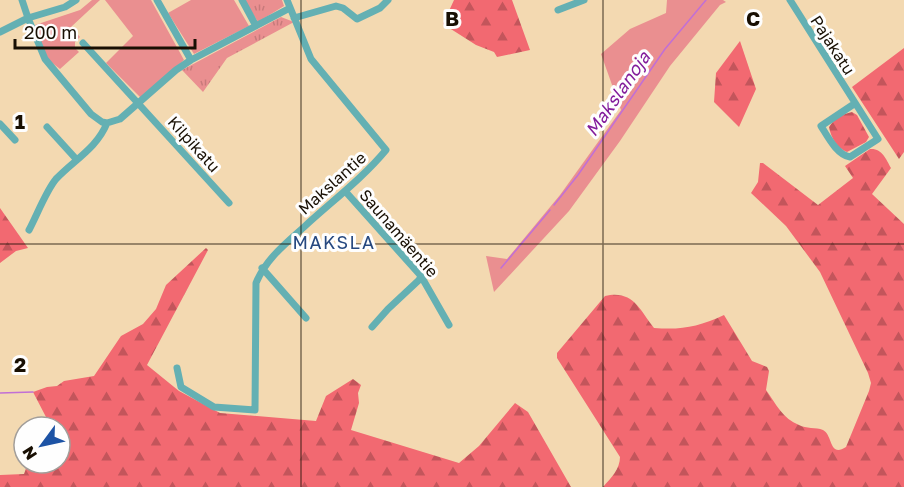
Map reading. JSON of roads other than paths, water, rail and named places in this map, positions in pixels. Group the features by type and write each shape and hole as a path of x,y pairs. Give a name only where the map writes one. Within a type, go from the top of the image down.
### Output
{"street":[{"path":"22,0 45,59 91,114 107,123 120,119 140,104 176,70 191,60 290,8"},
{"path":"0,32 28,18 65,7 76,0"},
{"path":"157,0 191,60"},
{"path":"242,0 256,26"},
{"name":"Makslantie","path":"262,268 386,150 311,59 287,0"},
{"path":"294,18 336,6 343,8 357,19 380,8 388,0"},
{"path":"558,10 584,0"},
{"name":"Pajakatu","path":"790,0 878,140 850,157 846,157 841,154 821,126 854,104"},
{"name":"Kilpikatu","path":"83,43 229,202"},
{"path":"29,230 55,181 96,143 107,123"},
{"path":"0,124 15,140"},
{"path":"47,127 77,160"},
{"name":"Saunamäentie","path":"345,191 421,276 449,325"},
{"path":"177,368 181,387 214,407 255,410 256,283 262,268 306,318"},
{"path":"372,327 421,276"}],"waterway":[{"name":"Makslanoja","path":"554,205 578,175 665,49 706,0"},
{"name":"Makslanoja","path":"501,268 550,210"},
{"path":"0,393 33,392"}],"district":[{"name":"MAKSLA","path":"334,243"}]}
